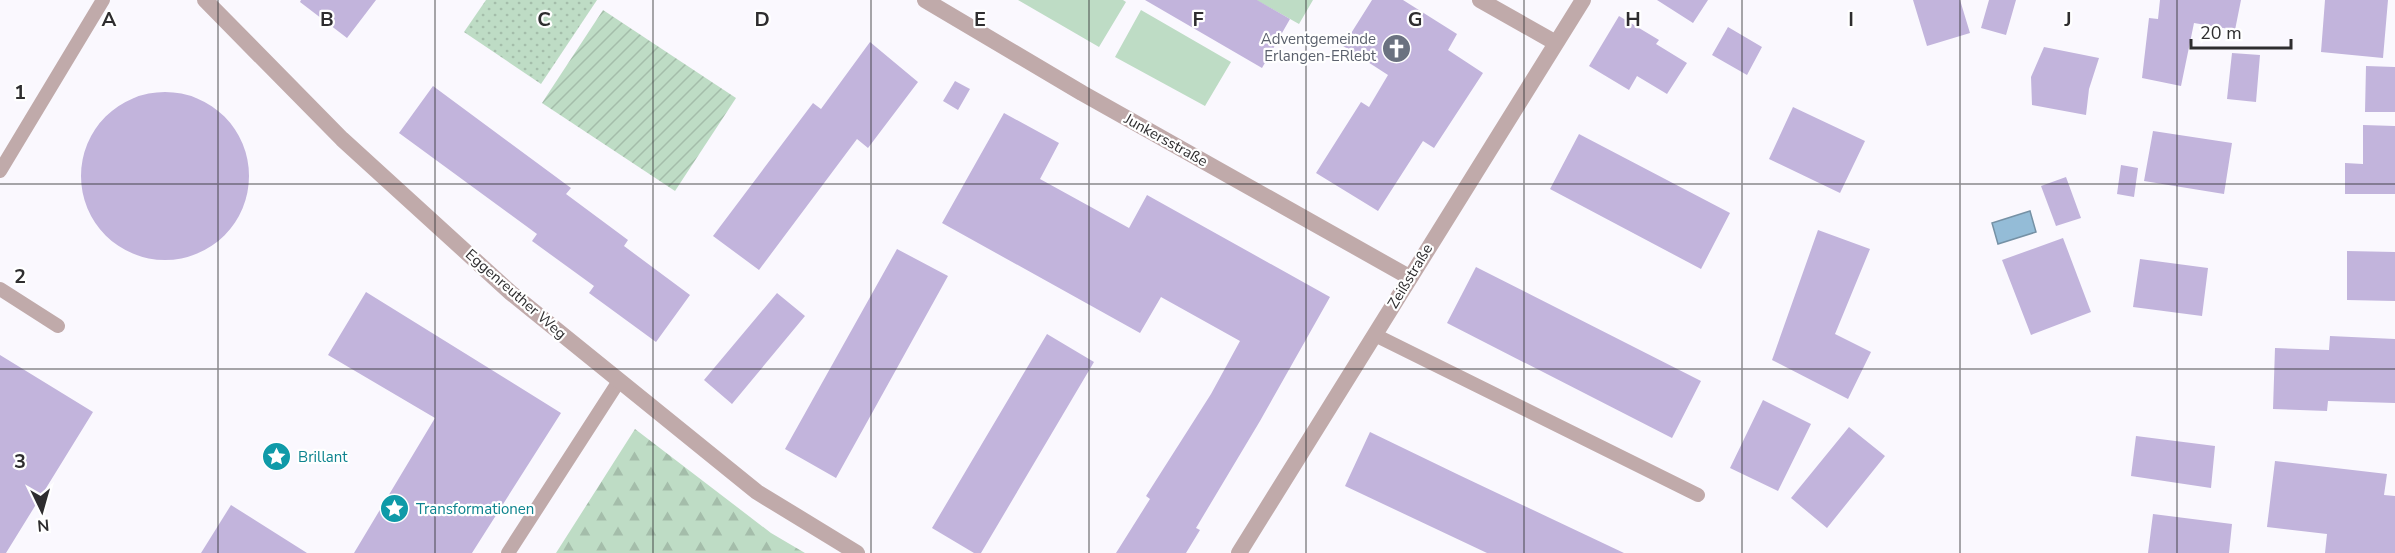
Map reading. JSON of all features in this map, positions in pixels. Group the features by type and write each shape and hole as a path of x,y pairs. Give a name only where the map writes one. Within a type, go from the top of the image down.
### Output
{"street":[{"name":"Eggenreuther Weg","path":"205,0 342,139 511,293 757,492 857,553"},
{"name":"Junkersstraße","path":"925,0 1082,93 1409,277"},
{"path":"1480,0 1556,43"},
{"name":"Zeißstraße","path":"1239,553 1583,0"}],"lane":[{"path":"0,171 103,0"},
{"path":"0,289 58,327"},
{"path":"1375,335 1698,495"},
{"path":"508,553 619,381"}],"green space":[{"path":"486,0 597,0 541,84 464,32"},
{"path":"1018,0 1123,0 1126,2 1099,47"},
{"path":"1256,0 1313,0 1299,24"},
{"path":"603,10 736,98 675,191 542,103"},
{"path":"1141,10 1231,62 1205,106 1115,57"},
{"path":"635,429 771,533 805,553 556,553"}],"water":[{"path":"2030,211 2036,232 1998,244 1992,223"}],"building":[{"path":"301,0 376,0 347,38 300,2"},
{"path":"1145,0 1257,0 1290,19 1262,68"},
{"path":"1372,0 1403,0 1457,34 1448,50 1483,73 1434,148 1423,141 1378,211 1316,173 1361,102 1369,107 1388,75 1343,46"},
{"path":"1657,0 1708,0 1693,23"},
{"path":"1913,0 1960,0 1970,33 1927,46"},
{"path":"1989,0 2016,0 2006,35 1981,28"},
{"path":"2160,0 2241,0 2235,30 2194,23 2181,86 2142,78 2149,18 2158,19"},
{"path":"2325,0 2388,0 2383,58 2321,52"},
{"path":"1619,16 1659,40 1656,44 1687,63 1667,94 1637,76 1629,90 1589,66"},
{"path":"1728,27 1762,47 1747,75 1712,55"},
{"path":"870,42 918,82 868,148 857,139 759,270 713,236 813,103 821,109"},
{"path":"2044,47 2099,58 2089,89 2086,115 2032,105 2031,77"},
{"path":"2232,53 2260,55 2256,102 2227,99"},
{"path":"2366,66 2395,67 2395,112 2365,112"},
{"path":"955,81 970,89 958,110 943,101"},
{"path":"433,86 571,188 566,194 628,240 624,246 690,295 656,342 589,293 594,286 532,241 537,234 399,133"},
{"path":"165,92 181,93 197,98 212,106 224,117 235,129 243,144 248,160 248,192 243,208 235,223 224,235 212,246 197,254 181,259 165,260 149,259 133,254 118,246 106,235 95,223 87,208 82,192 81,176 82,160 87,144 95,129 106,117 118,106 133,98 149,93"},
{"path":"1793,107 1865,141 1840,193 1769,159"},
{"path":"1004,113 1059,143 1040,179 1129,228 1147,195 1330,297 1196,528 1200,530 1186,553 1116,553 1150,499 1146,496 1211,394 1240,341 1161,297 1140,333 942,223"},
{"path":"2363,125 2395,126 2395,194 2345,194 2345,163 2363,164"},
{"path":"2153,131 2232,143 2224,194 2144,181"},
{"path":"1579,134 1730,213 1701,269 1550,189"},
{"path":"2121,165 2138,168 2134,197 2117,194"},
{"path":"2066,177 2081,218 2056,226 2041,186"},
{"path":"1818,230 1870,249 1835,334 1871,352 1848,399 1772,360"},
{"path":"2063,238 2091,312 2031,335 2002,260"},
{"path":"897,249 948,276 836,478 785,449"},
{"path":"2347,251 2395,252 2395,301 2347,300"},
{"path":"2140,259 2208,268 2202,316 2133,307"},
{"path":"1476,267 1701,381 1672,438 1447,323"},
{"path":"366,292 561,413 472,553 354,553 435,418 328,355"},
{"path":"777,293 805,316 732,404 704,380"},
{"path":"1047,334 1094,362 981,553 974,553 932,528"},
{"path":"2330,336 2395,339 2395,403 2328,401 2327,411 2273,409 2275,348 2329,350"},
{"path":"0,355 93,412 6,553 0,553"},
{"path":"1763,400 1811,424 1778,491 1730,468"},
{"path":"1849,427 1885,456 1827,528 1791,498"},
{"path":"1370,432 1624,553 1487,553 1345,486"},
{"path":"2136,436 2215,446 2211,488 2131,476"},
{"path":"2275,461 2387,474 2384,495 2395,496 2395,553 2325,553 2327,534 2267,527"},
{"path":"231,505 307,553 201,553"},
{"path":"2153,514 2232,524 2229,553 2148,553"}],"place":[{"name":"Adventgemeinde Erlangen-ERlebt","path":"1397,48"},
{"name":"Brillant","path":"277,457"},
{"name":"Transformationen","path":"395,509"}]}
